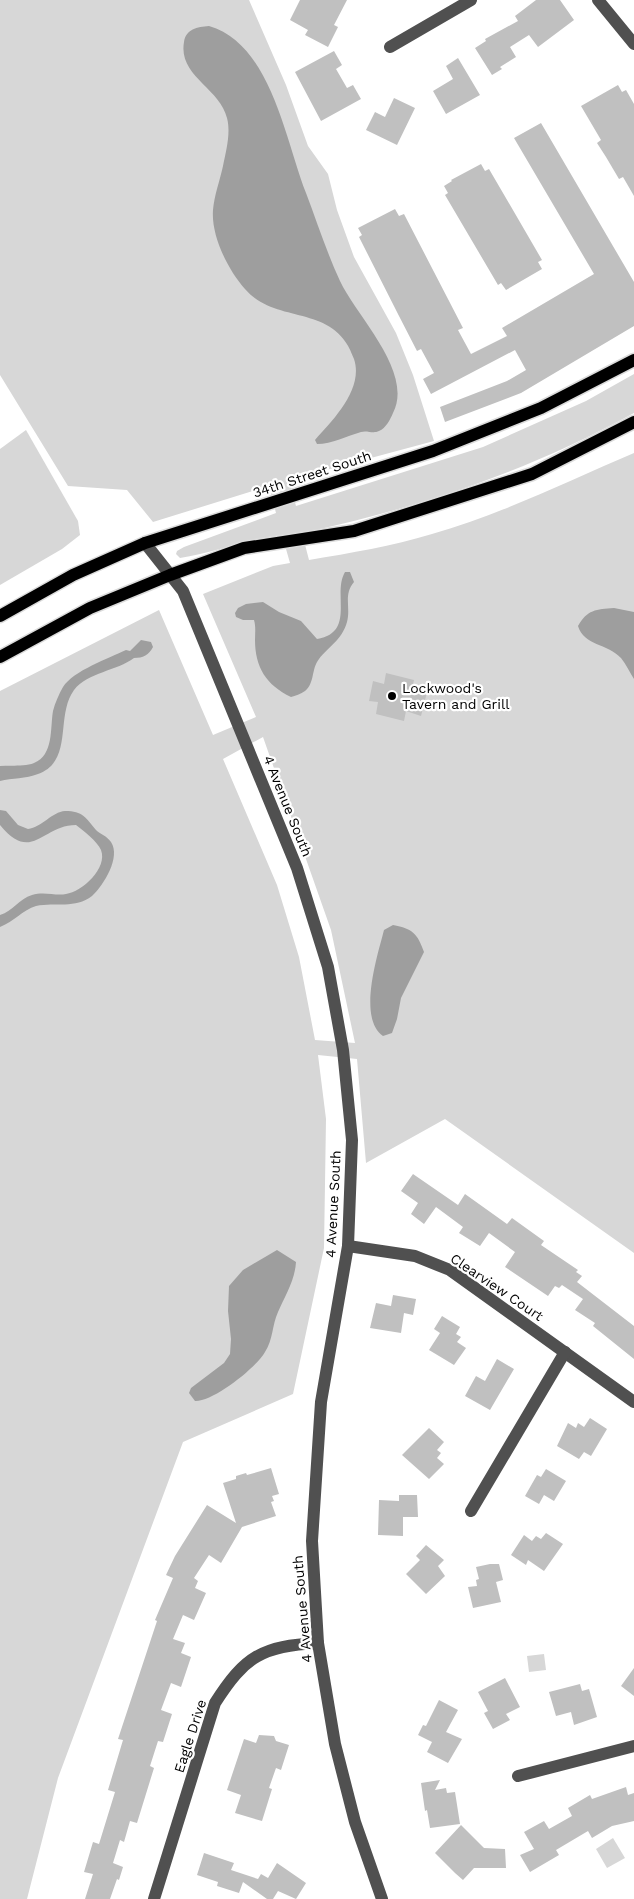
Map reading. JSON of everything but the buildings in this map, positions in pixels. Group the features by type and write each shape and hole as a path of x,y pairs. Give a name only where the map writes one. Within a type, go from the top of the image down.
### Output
{"main road":[{"name":"34th Street South","path":"0,616 74,575 145,543 433,451 541,408 634,360"},
{"path":"0,656 90,608 170,575 244,548 354,532 532,474 634,422"}],"street":[{"path":"390,48 471,0"},
{"path":"598,0 634,44"},
{"name":"4 Avenue South","path":"145,543 183,591 284,834 297,868 328,967 344,1050 352,1140 348,1246 322,1402 312,1541 318,1643 337,1752 355,1822 382,1899"},
{"name":"Clearview Court","path":"348,1246 415,1256 450,1270 634,1402"},
{"path":"471,1511 565,1352"},
{"name":"Eagle Drive","path":"154,1899 215,1703 232,1675 255,1656 298,1644 318,1643"},
{"path":"518,1776 634,1746"}],"shaded area":[{"path":"0,0 249,0 286,85 308,146 328,174 337,210 354,257 396,333 413,375 434,441 289,480 296,506 483,447 586,401 634,374 634,413 594,434 513,470 431,499 389,512 302,533 309,560 402,542 484,517 634,453 634,1253 445,1119 366,1163 357,1059 318,1055 326,1119 324,1248 293,1394 183,1442 58,1778 27,1899 0,1899 0,691 159,610 213,735 256,717 203,594 273,566 290,563 282,535 193,556 180,558 176,554 177,551 184,547 276,513 269,486 153,522 127,490 68,486 0,375","holes":["263,737 331,930 355,1043 315,1040 299,957 277,885 223,759"]},
{"path":"209,26 230,36 247,52 261,73 273,96 298,171 335,270 348,295 381,345 390,363 396,380 397,397 391,418 386,426 379,431 363,432 323,444 317,444 315,440 338,413 351,393 355,382 356,370 354,359 345,341 333,329 304,316 273,308 258,300 239,281 222,252 215,231 213,210 228,142 227,118 216,98 193,73 187,64 184,54 184,42 187,34 196,28"},
{"path":"26,430 78,521 80,535 62,549 0,585 0,449"},
{"path":"345,572 350,572 354,582 348,596 348,617 345,628 317,663 308,688 302,693 291,697 275,687 260,667 257,659 254,620 243,620 236,617 235,613 238,608 246,604 263,602 279,612 301,621 317,639 329,635 336,629 340,621 342,581"},
{"path":"614,608 634,612 634,679 621,658 609,649 585,637 578,626 593,611"},
{"path":"141,640 151,642 153,647 148,654 95,675 74,690 65,712 60,749 56,759 49,768 33,776 0,781 0,766 34,763 45,754 50,740 54,708 63,687 68,681 92,666 126,650 130,651"},
{"path":"0,810 6,811 18,825 28,829 60,812 71,811 84,816 96,830 111,842 114,848 113,863 97,891 86,900 72,904 36,906 0,927 0,915 9,911 27,897 41,893 66,894 79,889 92,878 101,864 102,857 97,843 76,825 54,830 37,840 21,841 11,836 0,825"},
{"path":"393,925 410,930 419,940 424,952 401,998 392,1033 383,1036 375,1027 371,1015 370,1001 374,969 384,930"},
{"path":"277,1250 296,1262 292,1282 276,1317 268,1347 260,1359 244,1375 212,1396 195,1401 189,1393 191,1388 224,1363 230,1354 229,1286 243,1270"},
{"path":"544,1654 546,1670 529,1672 527,1656"},
{"path":"613,1838 625,1858 607,1868 596,1849"}],"place":[{"name":"Lockwood's Tavern and Grill","path":"392,696"}]}
